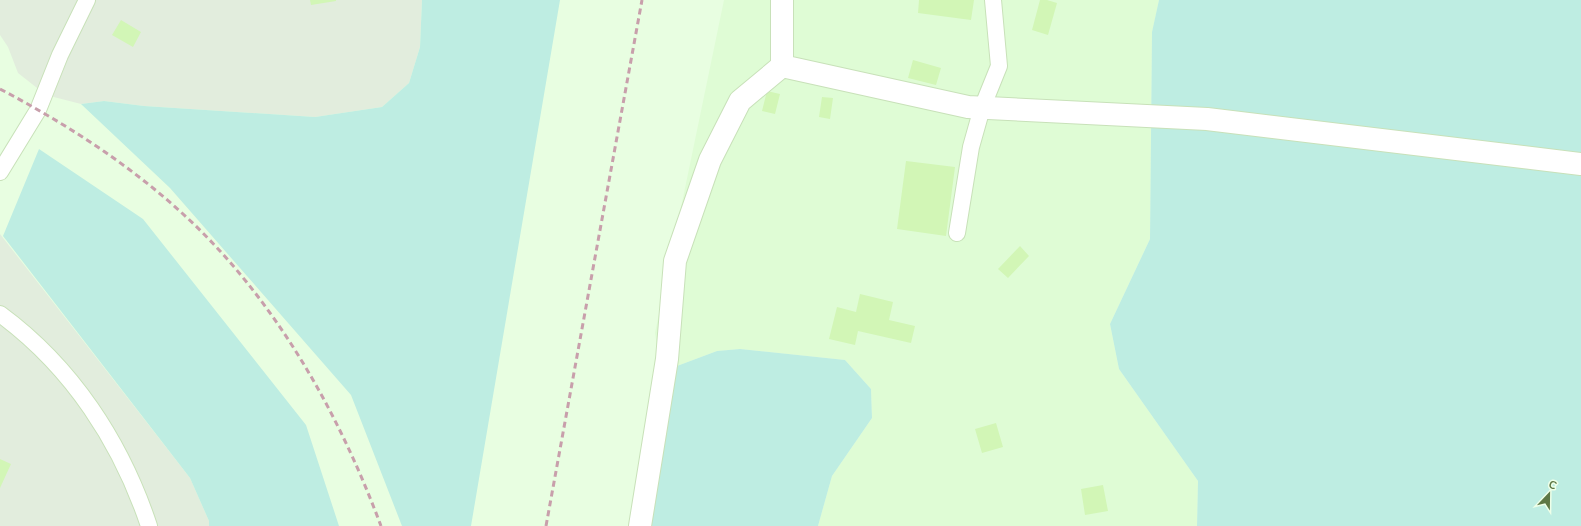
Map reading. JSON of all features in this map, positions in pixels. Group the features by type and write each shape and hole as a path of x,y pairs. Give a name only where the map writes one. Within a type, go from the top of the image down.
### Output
{"street":[{"path":"782,0 782,66"},
{"path":"782,66 968,107 1207,119 1581,164"},
{"path":"640,526 667,359 675,261 710,160 740,101 782,66"}],"lane":[{"path":"0,172 38,110 60,55 87,0"},
{"path":"957,233 971,147 982,108 999,66 992,0"},
{"path":"0,314 40,348 66,374 88,403 126,466 149,526"}],"shaded area":[{"path":"0,0 422,0 420,47 409,83 382,107 315,117 144,106 104,101 81,104 46,95 18,73 8,47 0,35"},
{"path":"422,0 560,0 471,526 402,526 351,395 170,188 81,104 104,101 144,106 315,117 382,107 409,83 420,47"},
{"path":"724,0 1159,0 1152,33 1150,239 1110,324 1119,369 1198,481 1197,526 818,526 832,476 872,418 871,389 845,360 740,349 717,351 661,372 655,333"},
{"path":"1159,0 1581,0 1581,526 1197,526 1198,481 1119,369 1110,324 1150,239 1152,32"},
{"path":"39,149 143,219 306,425 339,526 209,526 209,521 190,478 3,236"},
{"path":"0,234 190,478 209,521 209,526 0,526"},
{"path":"740,349 845,360 871,389 872,418 832,476 818,526 635,526 661,372 717,351"}],"building":[{"path":"310,0 336,0 336,1 311,5"},
{"path":"919,0 974,0 971,20 918,13"},
{"path":"1040,0 1047,0 1057,3 1048,35 1032,30"},
{"path":"121,20 141,32 133,47 112,35"},
{"path":"913,60 941,68 936,85 908,78"},
{"path":"767,91 780,94 775,114 762,111"},
{"path":"822,97 833,98 830,119 819,117"},
{"path":"906,161 955,167 946,236 897,229"},
{"path":"1020,246 1029,256 1008,278 998,269"},
{"path":"860,294 893,302 889,320 915,326 911,343 858,331 855,345 829,339 837,307 856,312"},
{"path":"996,423 1003,447 982,453 975,429"},
{"path":"0,459 11,464 0,488"},
{"path":"1103,485 1108,511 1085,515 1081,489"}],"railway":[{"path":"546,526 642,0"},
{"path":"0,89 30,105 89,141 145,181 171,203 220,251 246,281 270,313 314,381 350,452 381,526"}]}
